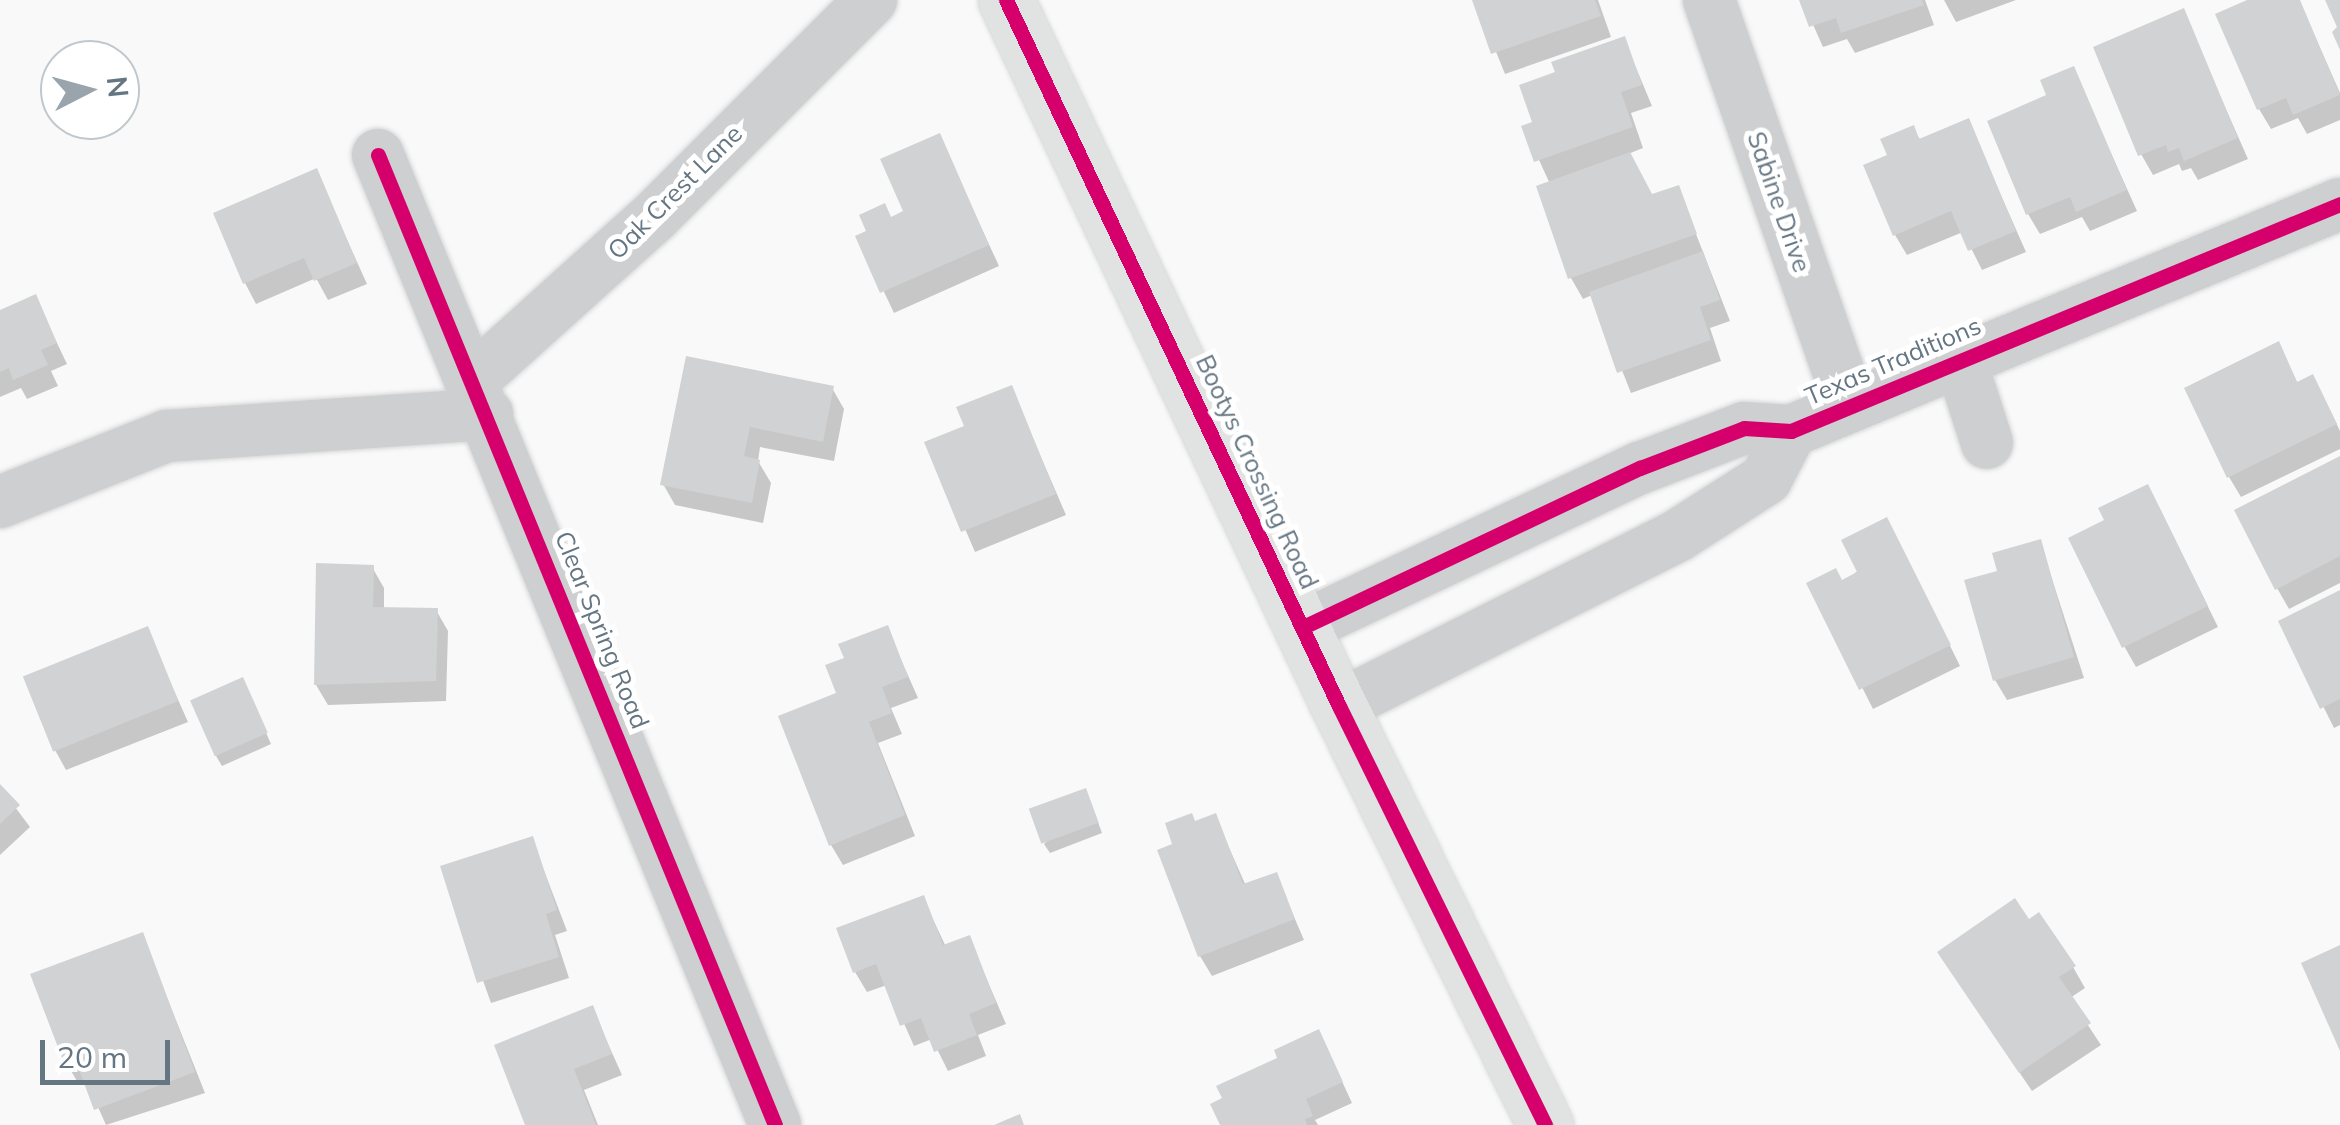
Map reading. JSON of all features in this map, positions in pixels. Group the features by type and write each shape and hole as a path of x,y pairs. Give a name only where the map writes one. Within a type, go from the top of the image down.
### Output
{"street":[{"name":"Oak Crest Lane","path":"481,397 871,0"},
{"name":"Bootys Crossing Road","path":"1006,0 1339,706 1545,1125"},
{"name":"Sabine Drive","path":"1710,0 1850,404"},
{"name":"Clear Spring Road","path":"378,155 481,397 775,1125"},
{"name":"Texas Traditions","path":"1303,627 1640,468 1744,428 1791,431 1960,359 2336,216"},
{"path":"1960,359 1987,443"},
{"path":"0,502 167,436 481,397"},
{"name":"Texas Traditions","path":"1339,706 1677,536 1766,479 1791,431"}],"building":[{"path":"1472,0 1595,0 1601,16 1491,54"},
{"path":"1799,0 1922,0 1924,5 1841,33 1836,18 1809,27"},
{"path":"2247,0 2300,0 2340,95 2293,115 2286,98 2257,110 2215,14"},
{"path":"2325,0 2340,0 2340,50 2332,32 2337,27"},
{"path":"2184,8 2238,138 2184,161 2179,148 2168,152 2166,145 2138,156 2093,47"},
{"path":"1625,36 1642,85 1621,92 1633,127 1534,162 1521,126 1532,122 1519,85 1555,72 1551,62"},
{"path":"2074,66 2127,190 2076,212 2070,197 2026,215 1987,121 2046,95 2040,80"},
{"path":"1969,118 2016,231 1968,251 1951,211 1893,236 1863,165 1887,155 1880,139 1914,125 1919,139"},
{"path":"940,133 989,245 880,293 855,236 866,231 859,215 885,203 891,217 903,211 880,159"},
{"path":"1630,152 1652,194 1679,185 1697,234 1568,279 1536,186"},
{"path":"317,168 357,263 314,281 304,258 243,284 213,213"},
{"path":"1703,251 1720,300 1700,307 1711,340 1617,373 1589,292"},
{"path":"36,294 57,343 41,350 48,365 13,380 9,368 0,372 0,310"},
{"path":"2279,341 2297,382 2313,374 2337,424 2227,478 2184,388"},
{"path":"686,356 834,386 823,442 750,427 744,456 760,460 752,503 660,485"},
{"path":"1012,385 1056,494 961,532 924,442 964,426 956,407"},
{"path":"2340,456 2340,556 2275,590 2234,510"},
{"path":"2148,484 2208,606 2122,648 2068,538 2104,520 2098,508"},
{"path":"1887,517 1951,645 1859,690 1806,583 1836,568 1842,580 1857,572 1841,540"},
{"path":"2041,539 2074,657 1993,681 1964,580 1997,571 1992,553"},
{"path":"316,563 374,565 373,607 438,608 436,681 314,685"},
{"path":"2340,590 2340,699 2320,709 2278,621"},
{"path":"888,625 908,677 882,687 892,713 869,722 905,815 829,846 778,716 836,693 825,665 844,658 838,644"},
{"path":"148,626 178,701 53,752 23,677"},
{"path":"243,677 268,733 215,756 190,701"},
{"path":"0,784 20,805 0,824"},
{"path":"1086,788 1099,823 1041,844 1029,809"},
{"path":"1192,813 1195,821 1216,813 1243,884 1277,872 1295,919 1198,957 1157,850 1172,844 1165,823"},
{"path":"533,836 557,910 546,914 559,957 477,983 440,866"},
{"path":"924,895 943,945 970,935 996,1003 969,1014 977,1035 934,1052 921,1018 900,1026 876,964 853,973 836,928"},
{"path":"2015,898 2029,919 2039,912 2076,966 2059,977 2091,1023 2019,1073 1937,952"},
{"path":"143,932 195,1072 94,1110 75,1059 64,1063 30,974"},
{"path":"2340,945 2340,1051 2301,963"},
{"path":"593,1005 612,1054 574,1069 596,1125 525,1125 494,1045"},
{"path":"1319,1029 1343,1082 1306,1099 1313,1116 1305,1119 1307,1125 1220,1125 1210,1104 1222,1098 1216,1086 1277,1058 1274,1050"},
{"path":"1020,1114 1024,1125 994,1125"}],"cycle path":[{"path":"1006,0 1339,706 1545,1125"},
{"path":"378,155 775,1125"},
{"path":"1303,627 1640,468 1744,428 1791,431 2340,204"}]}
